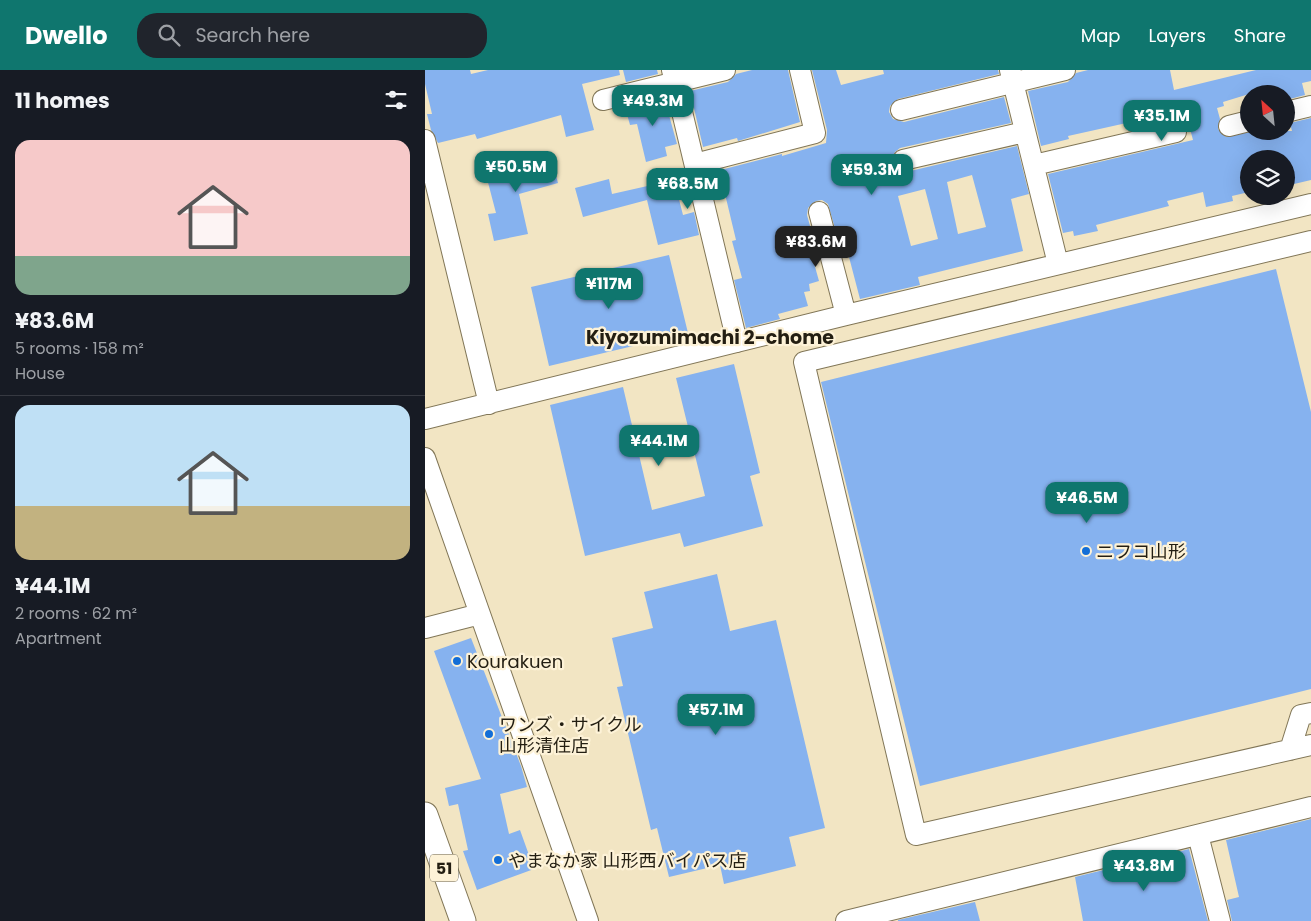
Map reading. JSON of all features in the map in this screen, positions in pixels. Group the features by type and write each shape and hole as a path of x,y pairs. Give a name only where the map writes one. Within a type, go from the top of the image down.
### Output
{"main road":[{"name":"51","path":"425,814 463,921"},
{"name":"51","path":"425,866 445,921"}],"street":[{"path":"603,100 674,76 725,70"},
{"path":"695,164 815,133 800,70"},
{"path":"901,110 1011,76 1065,70"},
{"path":"674,76 737,342"},
{"path":"1011,76 1058,264"},
{"path":"1295,110 1311,106"},
{"path":"1229,126 1240,123"},
{"path":"903,160 1025,132"},
{"path":"1033,165 1176,132"},
{"path":"425,140 489,404"},
{"path":"425,420 846,315 1311,204"},
{"path":"819,212 846,315"},
{"path":"1311,241 804,362 916,835 1311,745"},
{"path":"425,458 587,921"},
{"path":"425,628 480,614"},
{"path":"1291,750 1301,715 1311,712"},
{"path":"846,921 882,917 1311,807"},
{"path":"1198,835 1220,921"}],"building":[{"path":"425,70 470,70 471,74 488,70 619,70 620,75 582,84 594,130 566,137 561,115 477,139 475,134 438,143 431,130 427,114 432,114 425,84"},
{"path":"623,70 657,70 658,74 626,82"},
{"path":"752,70 788,70 800,122 738,141 737,138 703,147 690,91 728,82 736,74"},
{"path":"812,70 836,70 841,85 884,74 883,70 998,70 999,74 898,99 890,106 889,112 893,119 904,122 1004,97 1011,123 900,148 895,152 891,162 895,168 906,172 1017,146 1029,194 1011,199 1023,251 918,277 920,285 860,299 844,238 838,239 828,204 822,200 816,201 808,208 807,215 815,244 812,245 815,256 812,256 819,281 809,284 810,291 804,292 808,306 778,314 780,319 746,328 734,280 742,278 732,241 736,240 725,194 714,196 709,173 782,154 782,156 826,143 827,130","holes":["972,175 986,227 958,234 947,182","925,189 938,239 911,246 898,196"]},
{"path":"1088,70 1170,70 1174,90 1256,70 1311,70 1311,81 1302,83 1305,95 1295,98 1295,85 1240,85 1240,97 1223,102 1224,106 1217,108 1220,119 1218,129 1226,137 1240,134 1240,140 1295,140 1295,122 1311,118 1311,180 1295,184 1295,150 1240,150 1240,194 1232,196 1233,201 1206,207 1203,192 1167,201 1169,206 1096,225 1098,231 1074,236 1073,231 1063,233 1048,174 1193,140 1185,110 1068,136 1069,139 1041,146 1028,91 1068,82 1076,73"},
{"path":"664,97 677,144 665,147 667,156 646,162 637,124 630,125 625,107"},
{"path":"550,153 558,183 519,194 528,234 494,241 488,214 496,213 485,171"},
{"path":"609,179 612,194 674,180 683,215 694,212 699,235 658,245 647,200 583,217 575,188"},
{"path":"669,255 688,333 549,366 531,287"},
{"name":"ニフコ山形","path":"1276,269 1311,412 1311,689 920,786 821,382"},
{"path":"734,364 760,473 750,476 763,526 684,547 680,533 585,556 550,405 623,387 652,510 705,496 676,378"},
{"path":"717,574 730,631 776,620 825,828 789,837 796,866 724,884 720,865 669,877 657,828 651,830 617,687 623,686 612,638 653,628 644,592"},
{"path":"471,638 521,766 527,787 500,794 509,834 520,830 534,869 477,890 463,851 468,850 458,804 449,806 445,788 481,779 434,651"},
{"path":"1311,819 1311,921 1232,921 1227,900 1239,897 1226,840"},
{"path":"1189,849 1208,921 1083,921 1075,877"},
{"path":"975,902 980,921 898,921 898,920"}],"place":[{"name":"ニフコ山形","path":"1086,551"},
{"name":"Kourakuen","path":"457,661"},
{"name":"ワンズ・サイクル 山形清住店","path":"489,734"},
{"name":"やまなか家 山形西バイパス店","path":"498,860"}],"district":[{"name":"Kiyozumimachi 2-chome","path":"710,337"}]}
